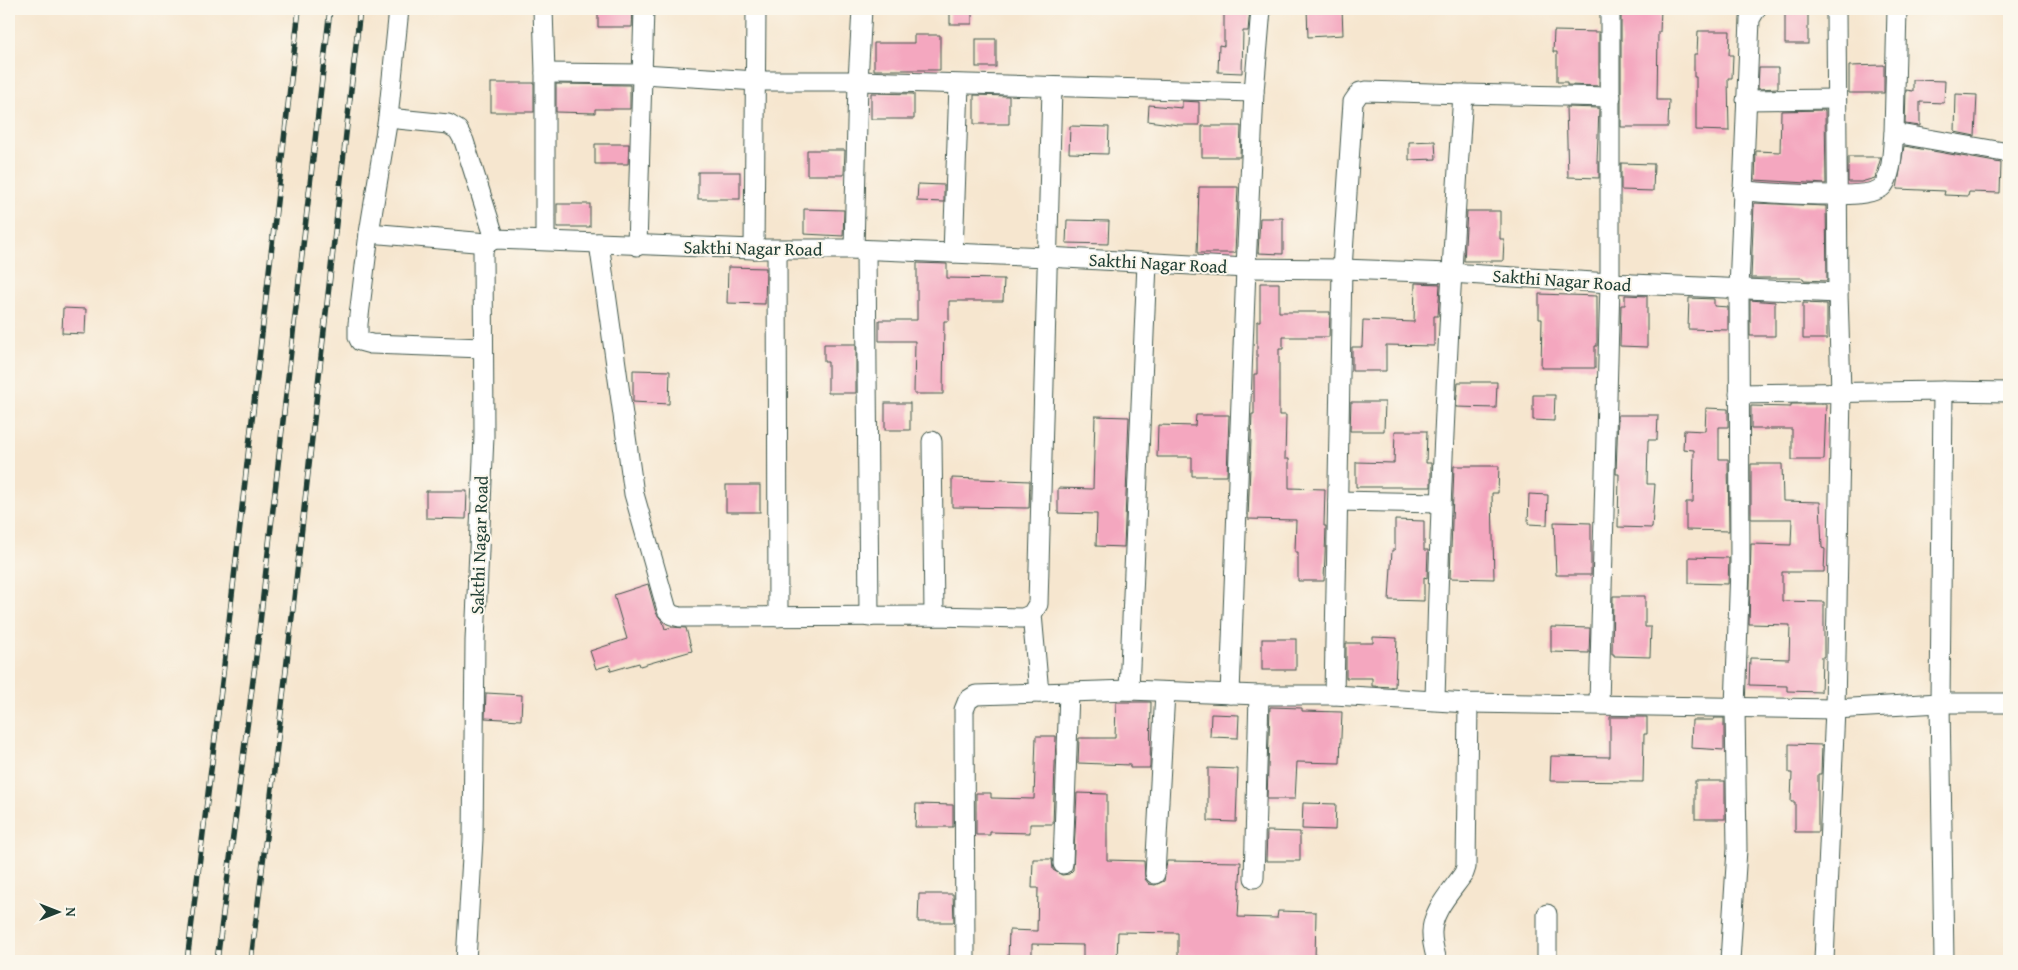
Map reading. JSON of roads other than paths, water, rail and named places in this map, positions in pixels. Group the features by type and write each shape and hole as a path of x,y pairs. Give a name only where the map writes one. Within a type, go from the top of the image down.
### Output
{"street":[{"path":"399,9 388,118 369,233 358,337 360,341 371,344 483,348"},
{"path":"542,9 545,74 545,240"},
{"path":"637,246 644,9"},
{"path":"754,249 757,81 756,9"},
{"path":"862,9 858,81 869,617"},
{"path":"1230,694 1246,268 1254,92 1260,9"},
{"path":"1599,704 1610,283 1610,9"},
{"path":"1730,961 1737,849 1735,707 1740,568 1739,290 1750,19 1755,9"},
{"path":"1824,961 1835,709 1841,392 1838,293 1836,9"},
{"path":"1742,190 1837,195 1868,194 1882,187 1888,175 1894,133 1897,9"},
{"path":"545,74 643,74 757,81 858,81 1052,88 1254,92"},
{"path":"953,253 959,85"},
{"path":"599,244 634,494 667,610 672,616 1023,618 1032,614 1038,604 1052,88"},
{"path":"1334,695 1342,268 1353,102 1360,92 1366,91 1611,97"},
{"path":"1435,700 1440,503 1450,273 1463,94"},
{"path":"1746,100 1836,99"},
{"path":"369,233 491,241 464,141 458,130 448,124 388,118"},
{"path":"1894,133 2009,154"},
{"name":"Sakthi Nagar Road","path":"466,961 473,839 475,641 484,436 483,250 491,241 545,240 637,246 777,250 860,249 1246,268 1342,268 1739,290 1838,293"},
{"path":"777,250 778,617"},
{"path":"1129,690 1147,263"},
{"path":"1943,391 1940,703 1944,961"},
{"path":"1739,394 2009,392"},
{"path":"932,441 934,616"},
{"path":"1338,501 1440,503"},
{"path":"1032,614 1039,693"},
{"path":"965,961 964,710 968,700 976,695 1129,690 1258,695 1334,695 1468,703 1835,709 1940,703 2009,703"},
{"path":"1063,864 1069,692"},
{"path":"1155,874 1165,692"},
{"path":"1254,878 1258,695"},
{"path":"1437,961 1432,934 1434,920 1466,867 1468,703"},
{"path":"1547,914 1547,961"}],"railway":[{"path":"187,961 223,674 299,9"},
{"path":"217,961 257,649 330,9"},
{"path":"251,961 284,688 360,9"}]}
